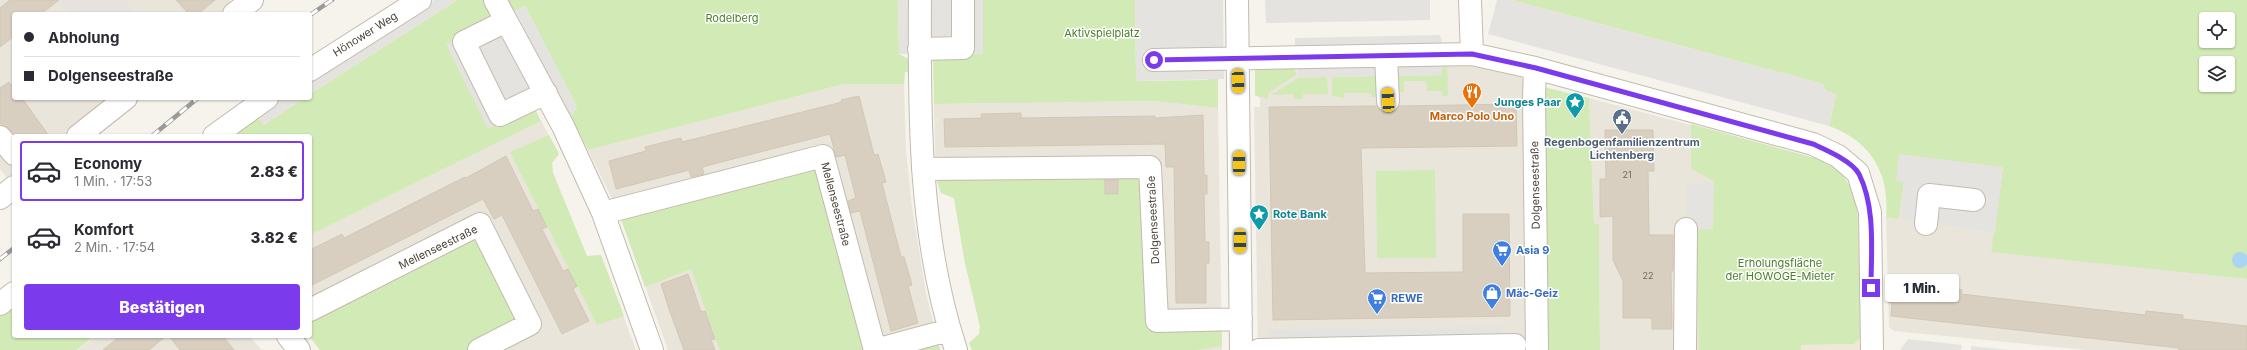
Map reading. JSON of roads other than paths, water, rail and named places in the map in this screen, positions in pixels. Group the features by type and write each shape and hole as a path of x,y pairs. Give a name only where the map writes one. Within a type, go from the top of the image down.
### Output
{"street":[{"path":"237,12 252,0"},
{"name":"Hönower Weg","path":"312,69 420,0"},
{"path":"495,0 546,93 603,213 613,263 652,350"},
{"name":"Mellenseestraße","path":"603,213 823,156 875,350 953,340 930,238 923,169 920,0"},
{"path":"920,49 963,48 963,0"},
{"path":"1237,0 1241,350"},
{"path":"1470,0 1472,54"},
{"path":"506,21 464,42 500,116 546,93"},
{"path":"1154,60 1472,54 1536,68 1813,144 1838,156 1858,173 1870,212 1872,350"},
{"path":"1386,56 1388,100"},
{"name":"Dolgenseestraße","path":"1536,68 1534,98 1537,350"},
{"path":"81,134 123,100"},
{"path":"217,134 264,100"},
{"path":"0,137 12,152"},
{"name":"Dolgenseestraße","path":"923,169 1150,167 1157,321 1241,319"},
{"path":"0,198 12,189"},
{"path":"1926,224 1929,195 1974,200"},
{"name":"Mellenseestraße","path":"312,309 480,224 530,324 479,350"},
{"path":"1685,349 1686,229"},
{"path":"0,304 12,295"},
{"path":"290,338 299,350"},
{"path":"1259,350 1516,345"}],"water":[{"path":"2237,252 2243,252 2248,257 2246,266 2243,268 2237,268 2232,263 2232,257"}],"railway":[{"path":"312,14 332,0"},
{"path":"154,134 196,100"},
{"path":"0,259 12,250"}],"place":[{"name":"Marco Polo Uno","path":"1472,109"},
{"name":"Junges Paar","path":"1575,119"},
{"name":"Regenbogenfamilienzentrum Lichtenberg","path":"1622,135"},
{"name":"Rote Bank","path":"1259,231"},
{"name":"Asia 9","path":"1502,267"},
{"name":"Mäc-Geiz","path":"1492,310"},
{"name":"REWE","path":"1377,315"}],"park label":[{"name":"Rodelberg","path":"732,18"},
{"name":"Aktivspielplatz","path":"1102,33"},
{"name":"Erholungsfläche der HOWOGE-Mieter","path":"1780,269"}]}
